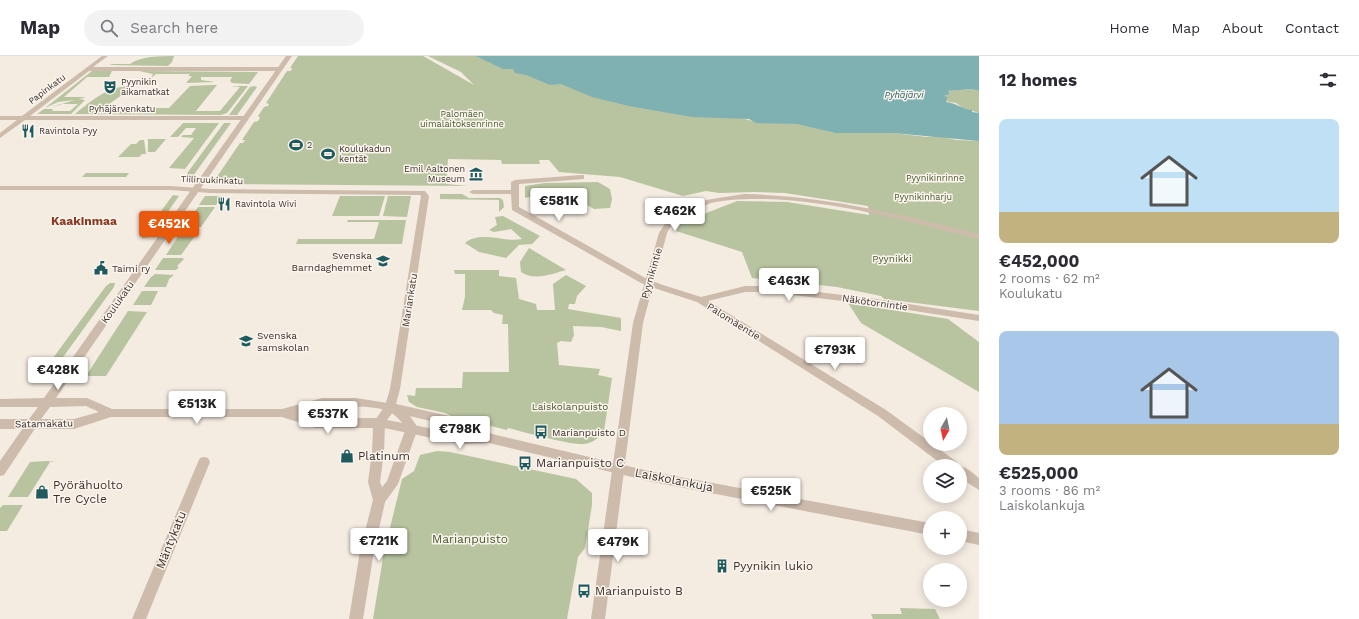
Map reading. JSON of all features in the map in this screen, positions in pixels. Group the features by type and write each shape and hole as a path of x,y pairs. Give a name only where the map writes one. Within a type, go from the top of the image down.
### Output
{"street":[{"name":"Papinkatu","path":"0,136 105,56"},
{"name":"Koulukatu","path":"0,470 289,56"},
{"path":"88,69 279,69"},
{"name":"Pyhäjärvenkatu","path":"0,118 245,118"},
{"path":"473,192 515,192 515,182 581,177"},
{"name":"Tiiliruukinkatu","path":"0,188 164,188 195,190 423,193"},
{"name":"Palomäentie","path":"515,192 516,210 637,276 648,284 684,293 700,300 882,413 944,459"},
{"name":"Mariankatu","path":"379,423 390,406 397,376 425,196 423,193"},
{"name":"Pyynikintie","path":"598,619 638,323 663,233 668,223 695,205 724,197 757,196 816,202 886,214 979,237"},
{"name":"Näkötornintie","path":"700,300 745,289 768,289 876,302 979,318"},
{"name":"Satamakatu","path":"0,403 87,402 111,413"},
{"name":"Satamakatu","path":"0,424 74,424 111,413 282,413 322,402 356,402 390,406"},
{"path":"356,619 379,500 392,484 412,428 404,416 390,406"},
{"name":"Laiskolankuja","path":"390,406 467,425 489,438"},
{"name":"Satamakatu","path":"282,413 316,423 379,423"},
{"path":"379,423 378,452 374,482 379,500"},
{"name":"Laiskolankuja","path":"379,423 412,428 460,439 489,438 654,477 923,528"},
{"name":"Mäntykatu","path":"139,619 204,462"},
{"path":"967,476 979,485"},
{"path":"967,536 979,539"}],"green space":[{"path":"174,56 172,62 168,66 109,65 130,64 140,59 151,57"},
{"path":"298,56 423,56 474,85 461,72 428,56 478,56 753,121 979,141 979,311 884,299 881,296 837,287 752,278 742,252 676,231 681,223 737,201 787,202 869,215 868,206 785,193 719,193 706,191 683,196 620,177 559,172 549,160 539,160 540,164 502,164 501,160 448,159 446,184 468,186 212,184 240,143 243,143 245,140 242,140 254,122 258,121 260,118 258,116 264,107 268,106 269,104 266,103 287,71 291,71 292,68 290,68"},
{"path":"92,71 112,71 109,77 87,77 64,97 86,97 79,99 85,100 71,114 37,114 44,109 53,109 52,111 70,111 78,104 62,104 74,100 58,102 45,108"},
{"path":"139,71 258,72 249,84 232,83 230,81 232,77 201,77 201,80 215,82 186,83 192,76 188,76 190,74 156,74 151,78 153,74"},
{"path":"217,85 196,111 220,111 240,87 231,86 248,86 227,113 221,115 75,114 87,104 106,92 121,87 129,86 120,95 122,95 109,104 113,105 107,111 126,111 139,103 135,108 169,108 190,86"},
{"path":"250,87 257,87 237,115 229,115"},
{"path":"972,89 979,91 979,113 963,108 956,103 945,101 944,96 950,94 948,91"},
{"path":"183,123 219,123 185,169 169,168 194,138 181,137 183,135 191,135 196,128 186,128 178,137 170,137"},
{"path":"224,123 231,123 193,176 186,177 188,172"},
{"path":"148,139 166,139 155,152 148,152"},
{"path":"140,140 144,140 146,154 142,154 139,157 118,157 131,144 136,144"},
{"path":"86,173 129,173 126,177 82,177"},
{"path":"598,182 610,189 612,199 610,208 594,209 585,204 587,200 562,192 538,189 533,196 525,198 525,186 545,183"},
{"path":"440,194 462,194 469,198 500,198 503,200 504,207 499,212 499,200 440,199"},
{"path":"173,195 179,196 150,237 142,238 142,237"},
{"path":"205,196 222,196 216,205 199,205"},
{"path":"340,196 385,196 379,216 332,216"},
{"path":"388,196 411,196 407,217 383,216"},
{"path":"198,207 215,207 201,227 184,227"},
{"path":"503,216 540,236 532,244 519,245 506,258 479,252 465,243 478,237 515,240 522,239 511,229 494,232 489,230 497,225 495,217"},
{"path":"348,220 406,220 402,244 296,244 298,239 374,239 379,222 347,222"},
{"path":"181,232 198,232 181,255 166,255"},
{"path":"529,248 566,270 549,275 526,275 521,272 520,262"},
{"path":"163,258 184,259 177,266 179,267 176,270 155,270"},
{"name":"Laiskolanpuisto","path":"454,270 499,270 499,276 516,278 519,299 536,304 537,310 555,310 553,284 566,275 586,286 577,296 575,304 569,304 568,309 621,318 621,331 601,327 573,326 574,335 571,342 561,341 557,343 559,365 600,369 598,375 612,378 604,431 598,438 590,443 577,444 508,428 507,430 451,416 445,413 417,407 409,402 407,395 415,396 416,388 462,388 463,372 509,372 508,324 502,324 503,315 494,313 491,310 462,310 465,297 465,274 455,274"},
{"path":"155,274 174,275 169,279 166,287 144,287"},
{"path":"110,283 115,283 114,287 58,364 48,375 40,379 39,377 106,286"},
{"path":"142,291 158,291 151,305 133,305"},
{"path":"848,303 948,319 979,342 979,392 861,323"},
{"path":"128,311 147,312 106,376 86,376"},
{"name":"Marianpuisto","path":"437,451 450,452 576,479 592,493 592,505 585,548 578,557 567,619 373,619 384,552 402,479 414,471 420,455"},
{"path":"46,461 56,462 50,462 28,497 8,497 30,462"},
{"path":"3,505 23,505 7,531 0,531 0,508"},
{"path":"900,608 935,609 940,619 873,619 871,614 902,614"}],"water":[{"name":"Pyhäjärvi","path":"476,56 979,56 979,91 972,89 948,91 950,94 944,96 947,97 946,102 972,110 972,112 979,113 979,141 893,133 836,133 797,124 756,123 749,119 692,117 629,106 592,97 561,84 550,85 526,75 515,73 513,69 503,69"}],"place":[{"name":"Pyynikin aikamatkat","path":"110,87"},
{"name":"Ravintola Pyy","path":"28,131"},
{"name":"2","path":"296,145"},
{"name":"Koulukadun kentät","path":"328,154"},
{"name":"Emil Aaltonen Museum","path":"476,174"},
{"name":"Ravintola Wivi","path":"224,204"},
{"name":"Svenska Barndaghemmet","path":"383,261"},
{"name":"Taimi ry","path":"101,268"},
{"name":"Svenska samskolan","path":"246,341"},
{"name":"Marianpuisto D","path":"541,432"},
{"name":"Platinum","path":"347,456"},
{"name":"Marianpuisto C","path":"525,463"},
{"name":"Pyörähuolto Tre Cycle","path":"42,492"},
{"name":"Pyynikin lukio","path":"722,566"},
{"name":"Marianpuisto B","path":"584,591"}],"district":[{"name":"Kaakinmaa","path":"84,221"}],"park label":[{"name":"Palomäen uimalaitoksenrinne","path":"462,120"},
{"name":"Pyynikinrinne","path":"935,178"},
{"name":"Pyynikinharju","path":"923,197"},
{"name":"Pyynikki","path":"892,258"}]}
